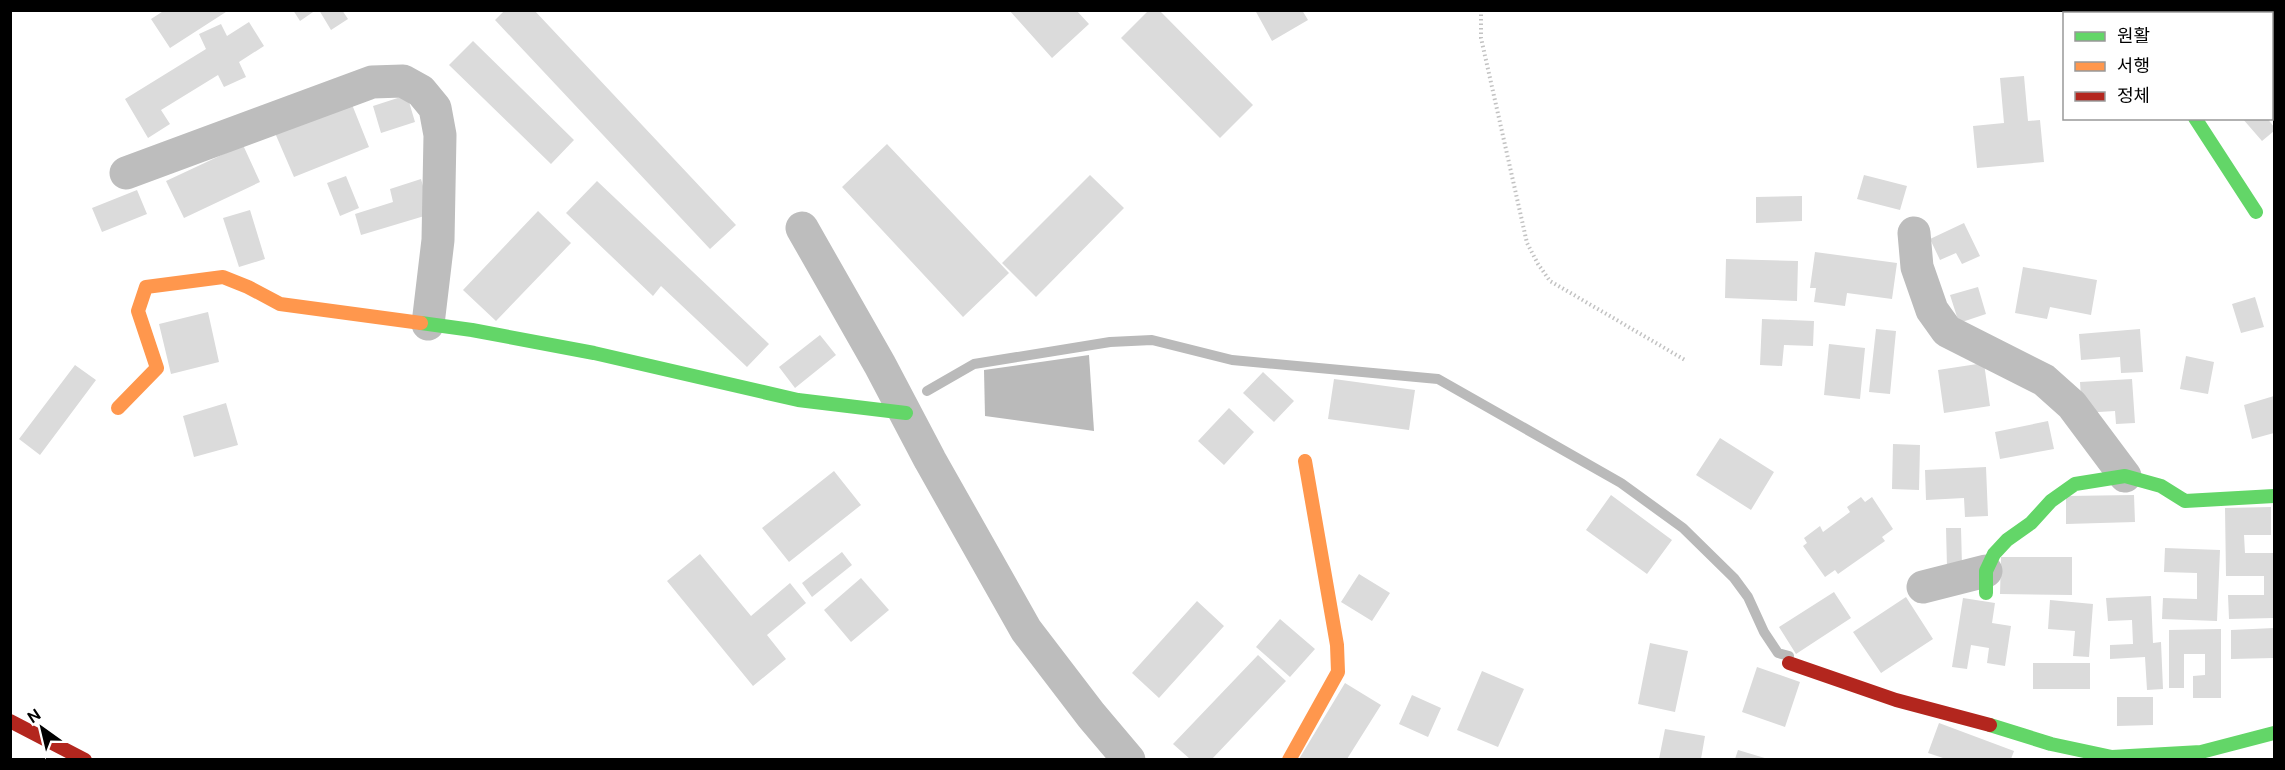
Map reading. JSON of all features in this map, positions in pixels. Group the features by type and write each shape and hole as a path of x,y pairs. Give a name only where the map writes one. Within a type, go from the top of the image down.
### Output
{"street":[{"path":"126,173 372,82 403,81 421,91 435,108 440,135 438,240 428,324"},
{"path":"2196,120 2256,212"},
{"path":"802,228 1026,630 1091,715 1129,759"},
{"path":"1914,233 1917,267 1932,310 1947,331 2044,380 2072,405 2125,476"},
{"path":"118,408 157,368 138,311 146,287 223,277 280,304 428,324 594,353 798,400 906,413"},
{"path":"1289,759 1338,672 1337,645 1305,461"},
{"path":"1923,587 1986,582 1994,554 2007,540 2031,524 2051,501 2075,484 2125,476 2161,486 2185,501 2274,496"},
{"path":"1789,663 1896,700 2051,744 2112,757 2201,752 2274,733"},
{"path":"10,721 85,759"}],"path":[{"path":"1482,10 1481,38 1527,243 1550,281 1685,360"}],"shaded area":[{"path":"1089,355 1094,431 985,416 984,370"}],"building":[{"path":"165,10 229,10 170,48 151,19"},
{"path":"293,10 316,10 300,21"},
{"path":"319,10 342,10 348,19 331,30"},
{"path":"505,10 534,10 736,225 710,249 495,20"},
{"path":"1009,10 1076,10 1089,24 1052,58"},
{"path":"1149,10 1159,10 1253,105 1220,138 1121,38"},
{"path":"1255,10 1302,10 1308,20 1272,41"},
{"path":"2105,10 2157,10 2158,12 2104,12"},
{"path":"249,22 264,46 239,62 246,77 224,87 218,75 161,110 170,124 148,138 125,99 206,49 199,34 221,24 227,36"},
{"path":"473,41 574,140 551,164 449,65"},
{"path":"2273,62 2274,64 2273,93"},
{"path":"2024,76 2028,121 2040,120 2044,162 1977,168 1973,126 2004,123 2000,78"},
{"path":"407,95 415,122 381,133 373,106"},
{"path":"351,102 369,147 294,177 275,133"},
{"path":"2244,120 2269,120 2274,131 2262,141"},
{"path":"887,144 1009,273 963,317 842,187"},
{"path":"243,145 260,182 184,218 166,181"},
{"path":"1090,175 1124,208 1036,297 1002,263"},
{"path":"1864,175 1907,186 1900,210 1857,199"},
{"path":"346,176 359,208 340,216 327,183"},
{"path":"421,179 431,214 361,235 355,214 393,202 390,189"},
{"path":"597,181 769,344 747,367 661,286 653,296 566,213"},
{"path":"137,190 147,214 102,232 92,208"},
{"path":"1802,196 1802,221 1756,223 1756,197"},
{"path":"250,210 265,259 239,267 223,218"},
{"path":"538,211 571,243 496,321 463,290"},
{"path":"1964,223 1980,256 1962,264 1956,253 1940,260 1930,239"},
{"path":"1815,252 1897,263 1892,299 1847,293 1845,306 1814,302 1816,288 1810,288"},
{"path":"1726,259 1798,261 1797,301 1725,298"},
{"path":"2023,267 2097,280 2091,315 2050,307 2047,319 2015,313"},
{"path":"1978,287 1986,314 1959,323 1950,295"},
{"path":"2255,297 2264,327 2241,333 2232,304"},
{"path":"208,312 219,362 171,374 159,324"},
{"path":"1762,319 1814,321 1813,346 1784,345 1782,366 1760,365"},
{"path":"1876,329 1896,331 1890,394 1869,392"},
{"path":"2140,329 2143,372 2121,373 2120,357 2081,360 2079,334"},
{"path":"820,335 836,355 795,388 779,367"},
{"path":"1829,344 1865,348 1860,399 1824,395"},
{"path":"2186,356 2214,362 2208,394 2180,389"},
{"path":"1984,363 1990,406 1944,413 1938,370"},
{"path":"75,365 96,380 40,455 19,439"},
{"path":"1263,372 1294,401 1274,422 1243,393"},
{"path":"1334,379 1415,390 1409,430 1328,419"},
{"path":"2132,379 2135,423 2116,424 2115,411 2082,413 2080,382"},
{"path":"2274,396 2274,433 2252,439 2244,405"},
{"path":"226,403 238,445 194,457 183,416"},
{"path":"1229,408 1254,432 1224,465 1198,441"},
{"path":"2048,421 2054,449 2000,459 1995,432"},
{"path":"1720,438 1774,472 1751,510 1696,475"},
{"path":"1893,444 1920,445 1919,490 1892,489"},
{"path":"1986,467 1988,516 1965,517 1964,498 1926,500 1925,470"},
{"path":"834,471 861,505 789,562 762,528"},
{"path":"1611,495 1672,540 1647,574 1586,530"},
{"path":"2134,495 2135,522 2066,524 2066,496"},
{"path":"1861,497 1865,502 1872,497 1893,529 1882,537 1885,541 1838,574 1835,570 1825,577 1803,546 1807,543 1804,538 1820,526 1823,532 1850,512 1847,507"},
{"path":"2271,507 2271,535 2244,535 2245,553 2274,553 2274,618 2229,619 2228,595 2264,595 2264,576 2226,576 2225,508"},
{"path":"1946,528 1961,528 1962,566 1947,567"},
{"path":"2165,548 2220,550 2217,621 2162,619 2163,598 2197,599 2197,573 2164,572"},
{"path":"842,552 852,565 812,597 802,583"},
{"path":"700,554 751,616 790,583 806,603 767,635 786,659 753,686 667,581"},
{"path":"2001,557 2072,557 2072,595 2000,594"},
{"path":"1359,574 1390,593 1372,621 1341,602"},
{"path":"861,578 889,610 851,642 824,610"},
{"path":"1834,592 1851,618 1796,654 1779,627"},
{"path":"2151,596 2153,643 2161,642 2163,689 2147,690 2145,657 2110,659 2110,645 2133,644 2132,620 2108,621 2106,598"},
{"path":"1906,597 1933,639 1881,673 1853,632"},
{"path":"1963,598 1995,603 1992,623 2011,626 2005,666 1987,663 1989,648 1971,645 1967,669 1952,667"},
{"path":"2050,600 2093,604 2089,657 2073,656 2075,631 2048,629"},
{"path":"1197,601 1224,626 1159,698 1132,673"},
{"path":"1280,619 1315,649 1290,677 1256,647"},
{"path":"2274,628 2274,658 2231,659 2231,630"},
{"path":"2221,629 2221,698 2193,698 2193,676 2205,675 2205,654 2184,654 2184,688 2169,688 2169,630"},
{"path":"1650,643 1688,651 1675,712 1638,704"},
{"path":"1258,655 1286,681 1212,759 1190,759 1173,744"},
{"path":"2033,663 2090,663 2090,689 2033,689"},
{"path":"1757,667 1800,682 1785,727 1742,712"},
{"path":"1482,671 1524,689 1498,747 1457,730"},
{"path":"1345,683 1381,705 1347,759 1299,759"},
{"path":"1412,695 1441,708 1428,737 1399,724"},
{"path":"2117,697 2153,697 2153,725 2117,726"},
{"path":"1939,723 2014,751 2011,759 1946,759 1928,753"},
{"path":"1665,729 1705,736 1701,759 1659,759"},
{"path":"1738,750 1768,759 1735,759"}],"waterway":[{"path":"927,391 974,364 1110,342 1152,340 1232,360 1438,379 1621,483 1683,528 1734,578 1748,597 1764,632 1778,653 1789,656"}],"traffic: fast":[{"path":"2196,120 2256,212"},
{"path":"421,323 472,330 594,353 798,400 906,413"},
{"path":"1986,593 1986,571 1994,554 2007,540 2031,523 2051,501 2075,484 2125,476 2161,486 2185,501 2274,496"},
{"path":"1990,725 2051,744 2112,757 2201,752 2274,733"}],"traffic: slow":[{"path":"118,408 157,368 138,311 146,287 223,277 280,304 421,323"},
{"path":"1289,760 1338,672 1337,645 1305,461"}],"traffic: jam":[{"path":"1789,663 1896,700 1990,725"},
{"path":"10,721 85,760"}]}
